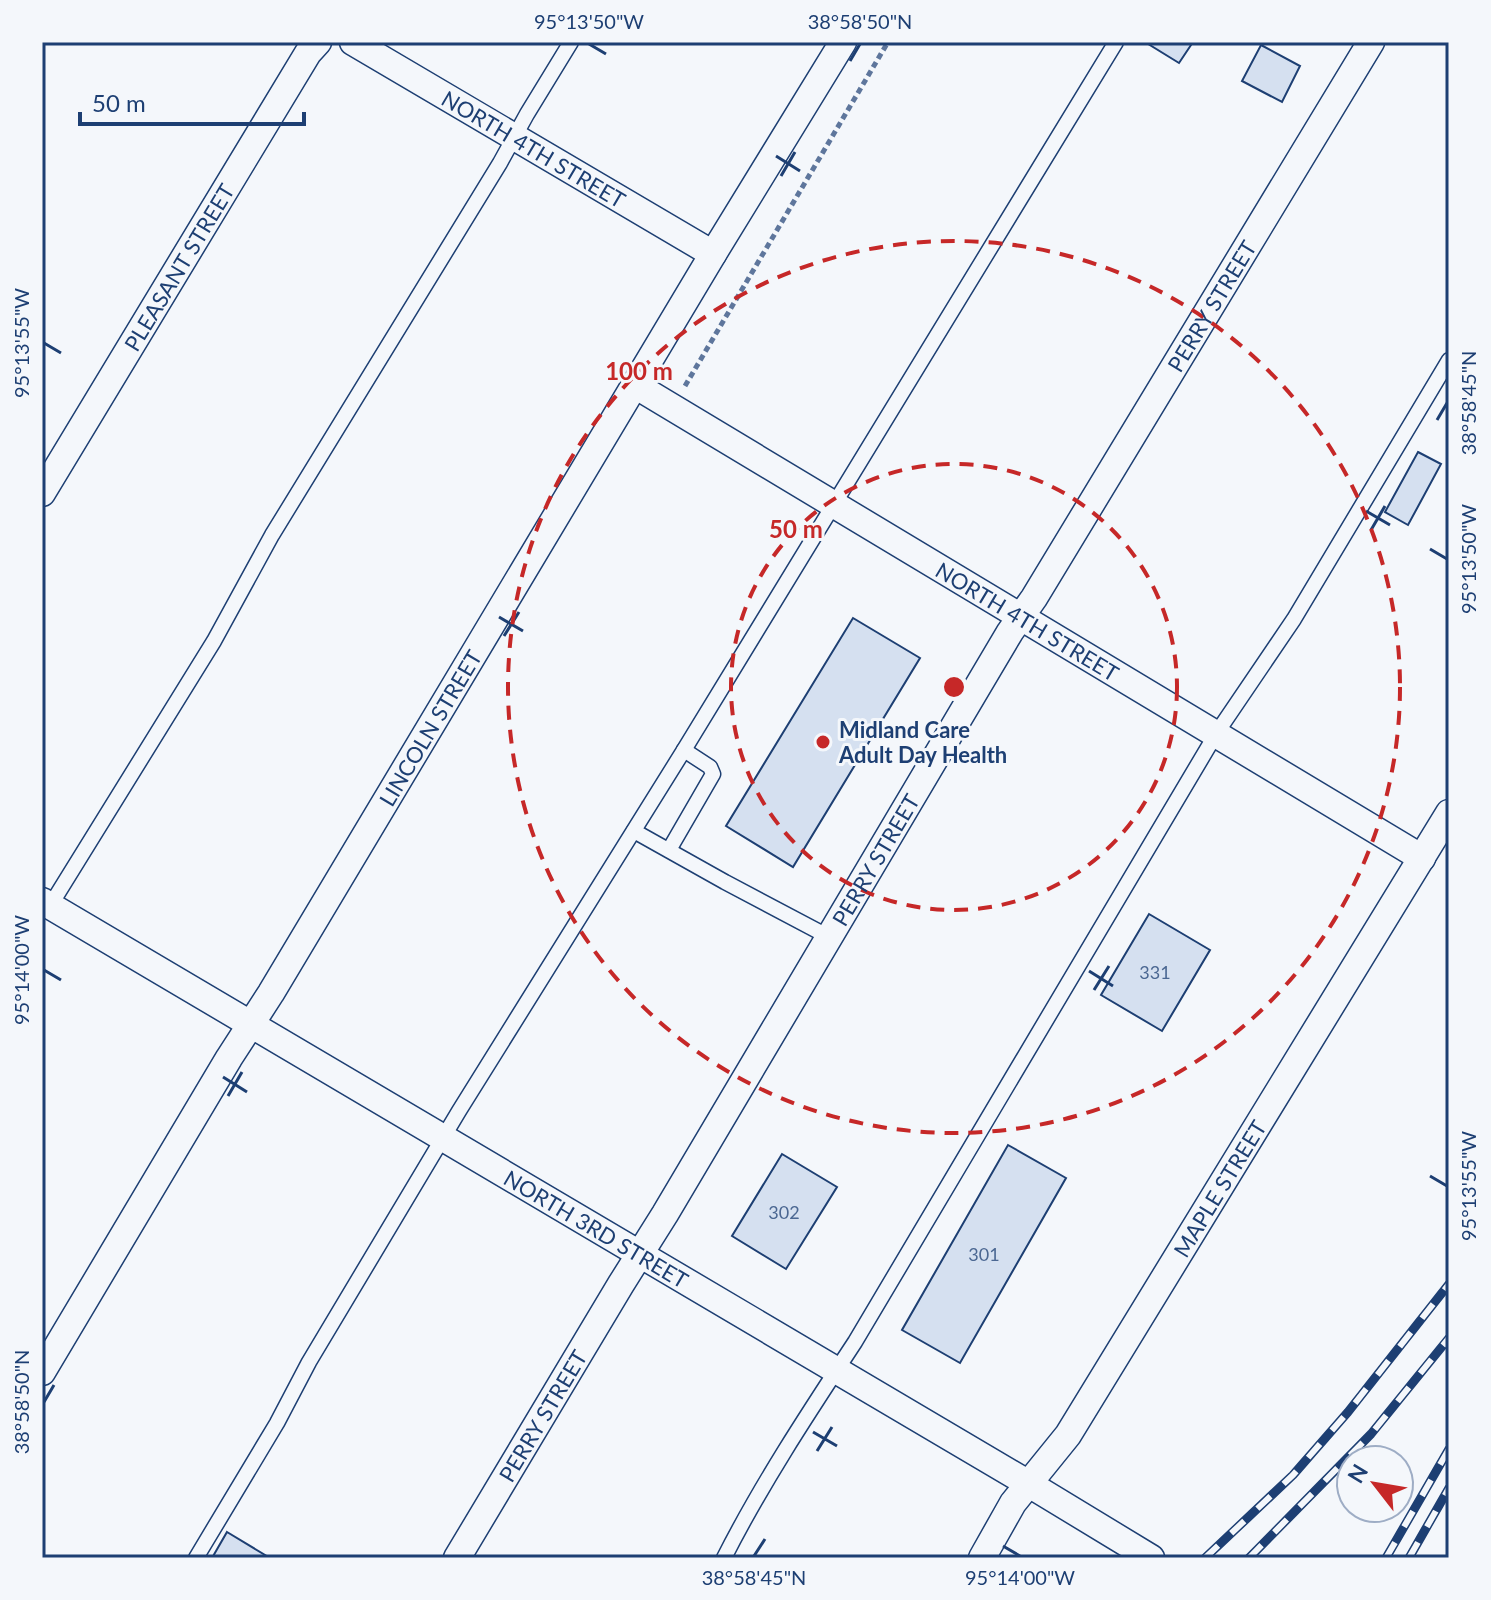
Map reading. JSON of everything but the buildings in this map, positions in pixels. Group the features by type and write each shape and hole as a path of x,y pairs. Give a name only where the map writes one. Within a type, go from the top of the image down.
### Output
{"street":[{"name":"PLEASANT STREET","path":"42,493 308,53 318,42"},
{"name":"NORTH 4TH STREET","path":"353,42 713,254"},
{"name":"LINCOLN STREET","path":"42,1372 843,42"},
{"name":"PERRY STREET","path":"457,1558 1020,618 1371,42"},
{"name":"NORTH 4TH STREET","path":"635,385 1422,858"},
{"name":"MAPLE STREET","path":"982,1558 1013,1503 1068,1435 1449,813"},
{"name":"NORTH 3RD STREET","path":"46,903 1151,1558"}],"lane":[{"path":"46,903 207,654 272,535 516,138 571,42"},
{"path":"196,1558 443,1138 1116,42"},
{"path":"724,1558 745,1518 855,1342 1216,734 1294,619 1449,360"},
{"path":"669,850 713,774 710,767 684,750"},
{"path":"634,831 829,937"}],"path":[{"path":"672,406 888,42"}],"railway":[{"path":"1205,1558 1293,1475 1348,1412 1449,1284"},
{"path":"1249,1558 1371,1434 1449,1338"},
{"path":"1386,1558 1449,1449"},
{"path":"1409,1558 1449,1488"}],"place":[{"name":"Midland Care Adult Day Health","path":"823,742"}]}
